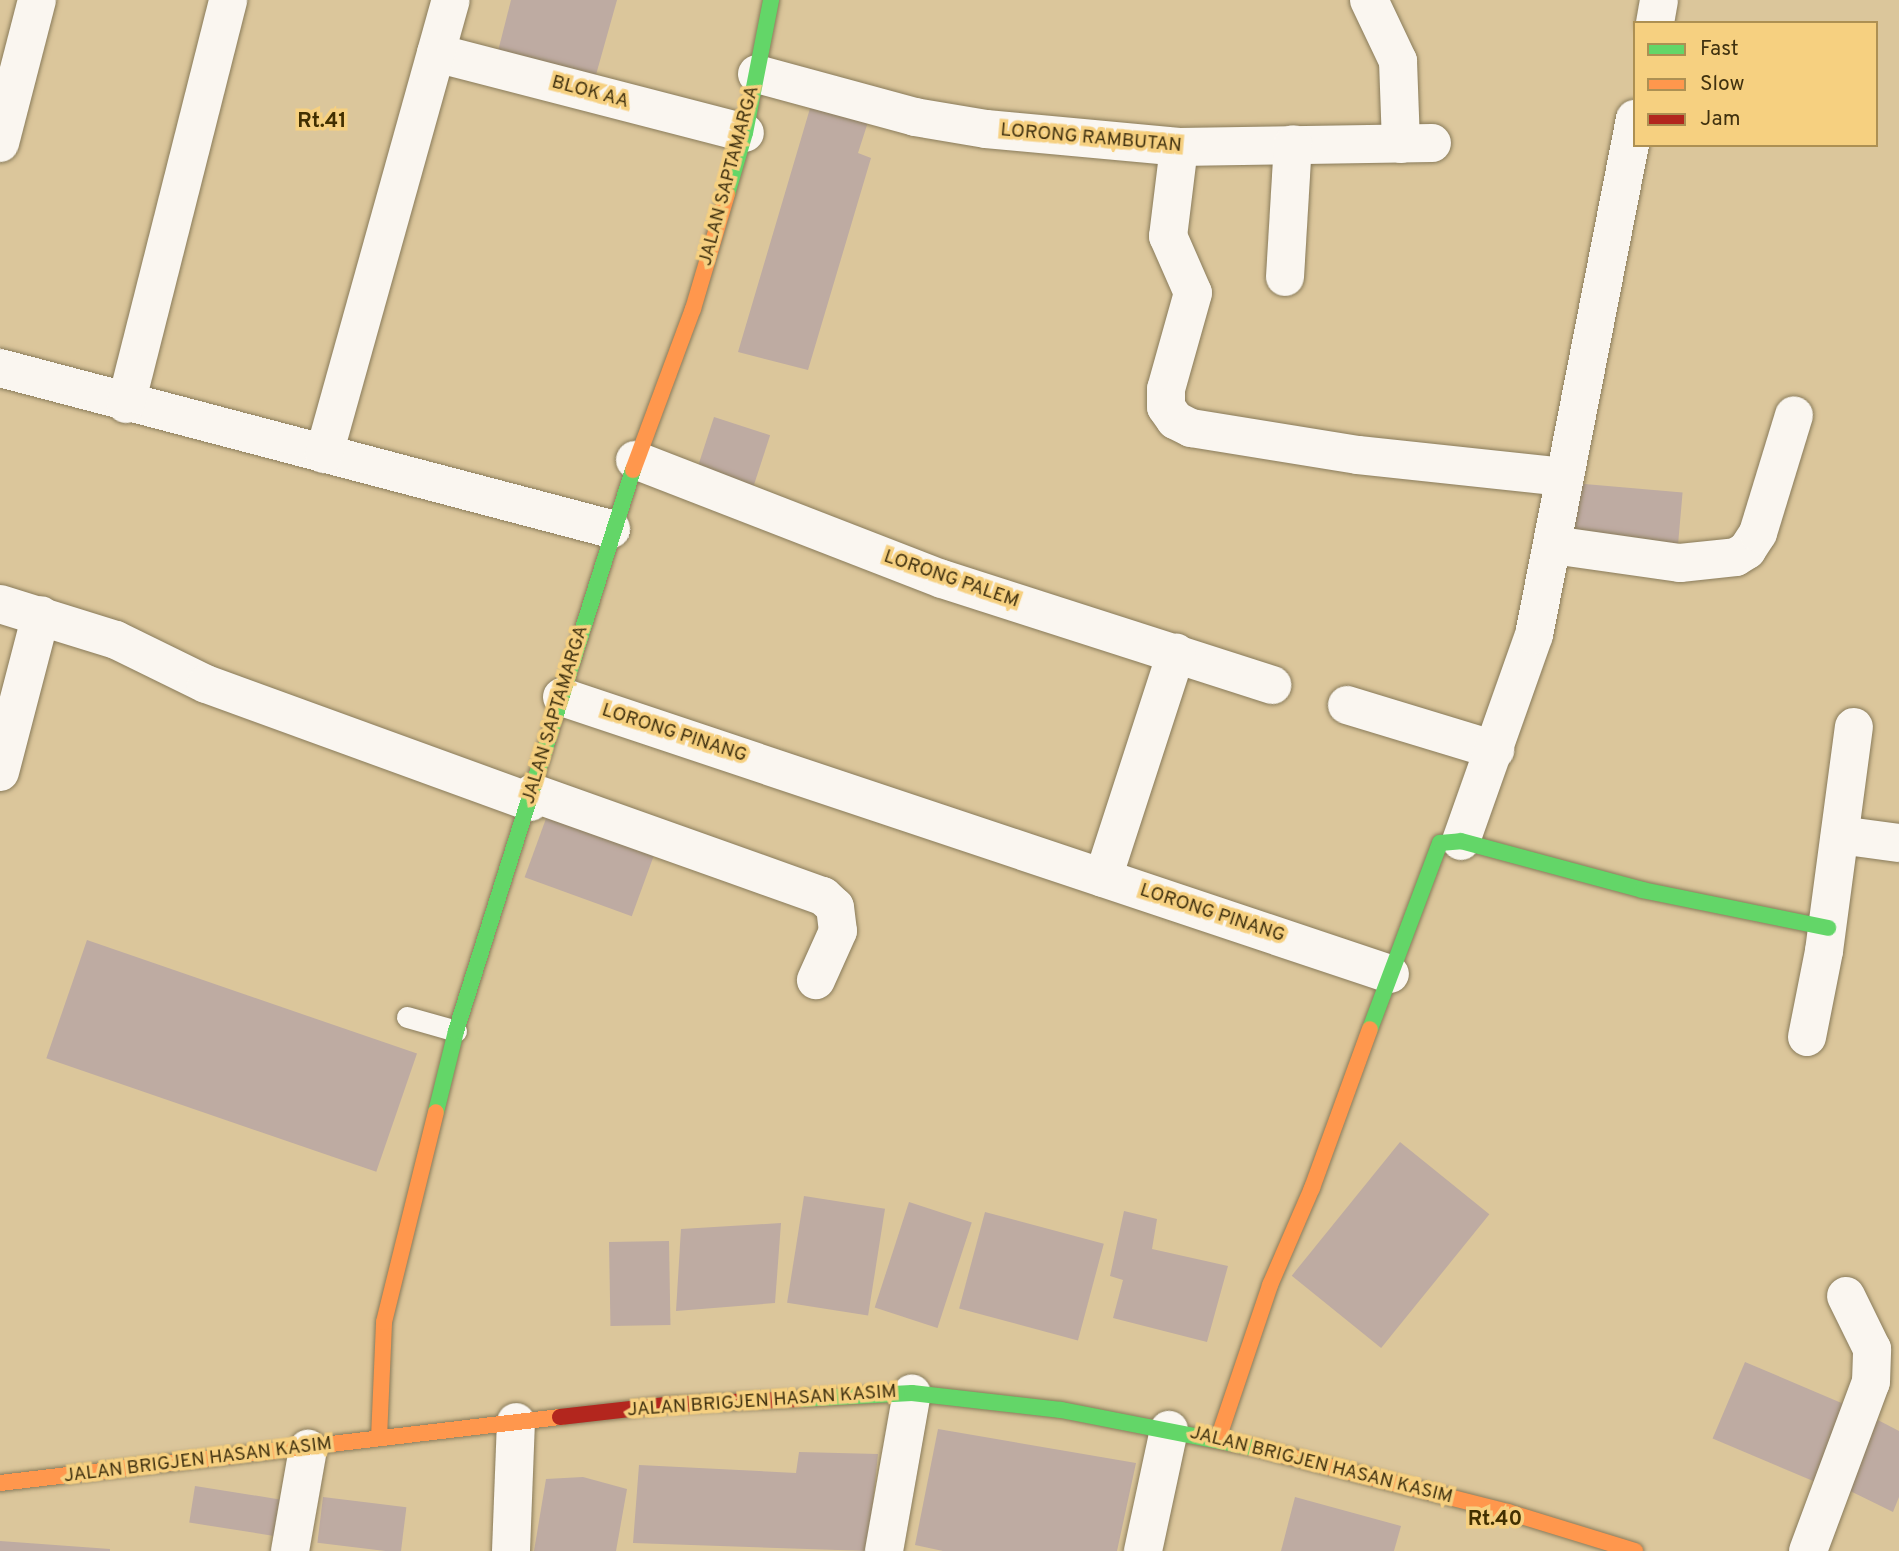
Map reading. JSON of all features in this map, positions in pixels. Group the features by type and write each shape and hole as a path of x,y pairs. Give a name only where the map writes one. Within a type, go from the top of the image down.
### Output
{"street":[{"path":"126,404 228,0"},
{"path":"324,454 451,0"},
{"name":"JALAN SAPTAMARGA","path":"379,1438 384,1322 456,1031 532,797 611,529 693,309 745,133 771,0"},
{"name":"LORONG RAMBUTAN","path":"757,74 915,117 986,130 1178,147 1417,143 1398,61 1369,0"},
{"path":"1655,21 1659,0"},
{"path":"0,143 43,1"},
{"name":"BLOK AA","path":"436,53 745,133"},
{"path":"1461,841 1534,635 1633,129"},
{"path":"1284,276 1293,144"},
{"path":"1178,147 1168,236 1193,292 1166,388 1166,407 1175,421 1191,428 1358,455 1564,477"},
{"path":"0,369 611,529"},
{"path":"1553,545 1680,563 1736,556 1747,550 1758,533 1794,415"},
{"name":"LORONG PALEM","path":"635,460 942,579 1272,685"},
{"path":"0,604 116,640 206,684 823,896 835,907 838,931 816,980"},
{"path":"0,772 41,615"},
{"path":"1103,878 1176,653"},
{"name":"LORONG PINANG","path":"562,697 1390,974"},
{"path":"1347,705 1495,750"},
{"path":"1807,1037 1828,928 1854,727"},
{"path":"1840,835 1899,843"},
{"path":"1218,1439 1270,1285 1321,1165 1434,850 1440,843 1461,841 1642,890 1828,928"},
{"path":"1808,1551 1871,1382 1872,1349 1846,1296"},
{"path":"884,1551 912,1393"},
{"name":"JALAN BRIGJEN HASAN KASIM","path":"0,1483 666,1405 912,1393 1003,1401 1218,1439 1508,1512 1635,1551"},
{"path":"511,1551 516,1422"},
{"path":"1143,1551 1169,1430"},
{"path":"290,1551 308,1449"}],"lane":[{"path":"407,1017 456,1031"}],"building":[{"path":"511,0 617,0 592,89 495,63"},
{"path":"811,105 868,122 858,153 871,158 808,370 738,352"},
{"path":"714,417 770,435 752,492 695,474"},
{"path":"1573,483 1683,493 1678,543 1569,534"},
{"path":"552,802 659,841 632,916 525,877"},
{"path":"87,940 417,1054 376,1172 46,1058"},
{"path":"1400,1142 1489,1214 1381,1348 1292,1276"},
{"path":"804,1196 885,1209 868,1315 787,1303"},
{"path":"909,1202 972,1222 937,1328 875,1308"},
{"path":"1124,1211 1157,1219 1152,1249 1228,1266 1207,1342 1113,1318 1123,1280 1110,1276"},
{"path":"985,1212 1104,1244 1078,1340 959,1309"},
{"path":"781,1223 775,1303 676,1311 681,1229"},
{"path":"669,1241 670,1325 610,1326 609,1242"},
{"path":"1745,1362 1859,1410 1827,1487 1713,1438"},
{"path":"1874,1418 1899,1431 1899,1497 1893,1512 1842,1487"},
{"path":"938,1429 1136,1463 1117,1551 943,1551 915,1545"},
{"path":"799,1452 878,1454 868,1551 633,1543 639,1465 796,1473"},
{"path":"583,1477 627,1489 616,1551 534,1551 546,1479"},
{"path":"195,1486 286,1500 280,1537 189,1523"},
{"path":"323,1497 406,1507 401,1551 317,1543"},
{"path":"1295,1497 1401,1526 1394,1551 1281,1551"},
{"path":"0,1541 110,1549 110,1551 0,1551"}],"traffic: fast":[{"path":"727,194 745,133 771,0"},
{"path":"436,1112 456,1031 633,470"},
{"path":"1370,1029 1440,843 1461,841 1642,890 1828,928"},
{"path":"798,1399 912,1393 1061,1410 1259,1449"}],"traffic: slow":[{"path":"633,470 693,309 727,194"},
{"path":"1218,1439 1270,1285 1312,1188 1370,1029"},
{"path":"379,1438 384,1322 436,1112"},
{"path":"0,1483 560,1417"},
{"path":"1259,1449 1508,1512 1635,1551"}],"traffic: jam":[{"path":"560,1417 666,1405 798,1399"}],"district":[{"name":"Rt.41","path":"322,122"},
{"name":"Rt.40","path":"1495,1520"}]}
